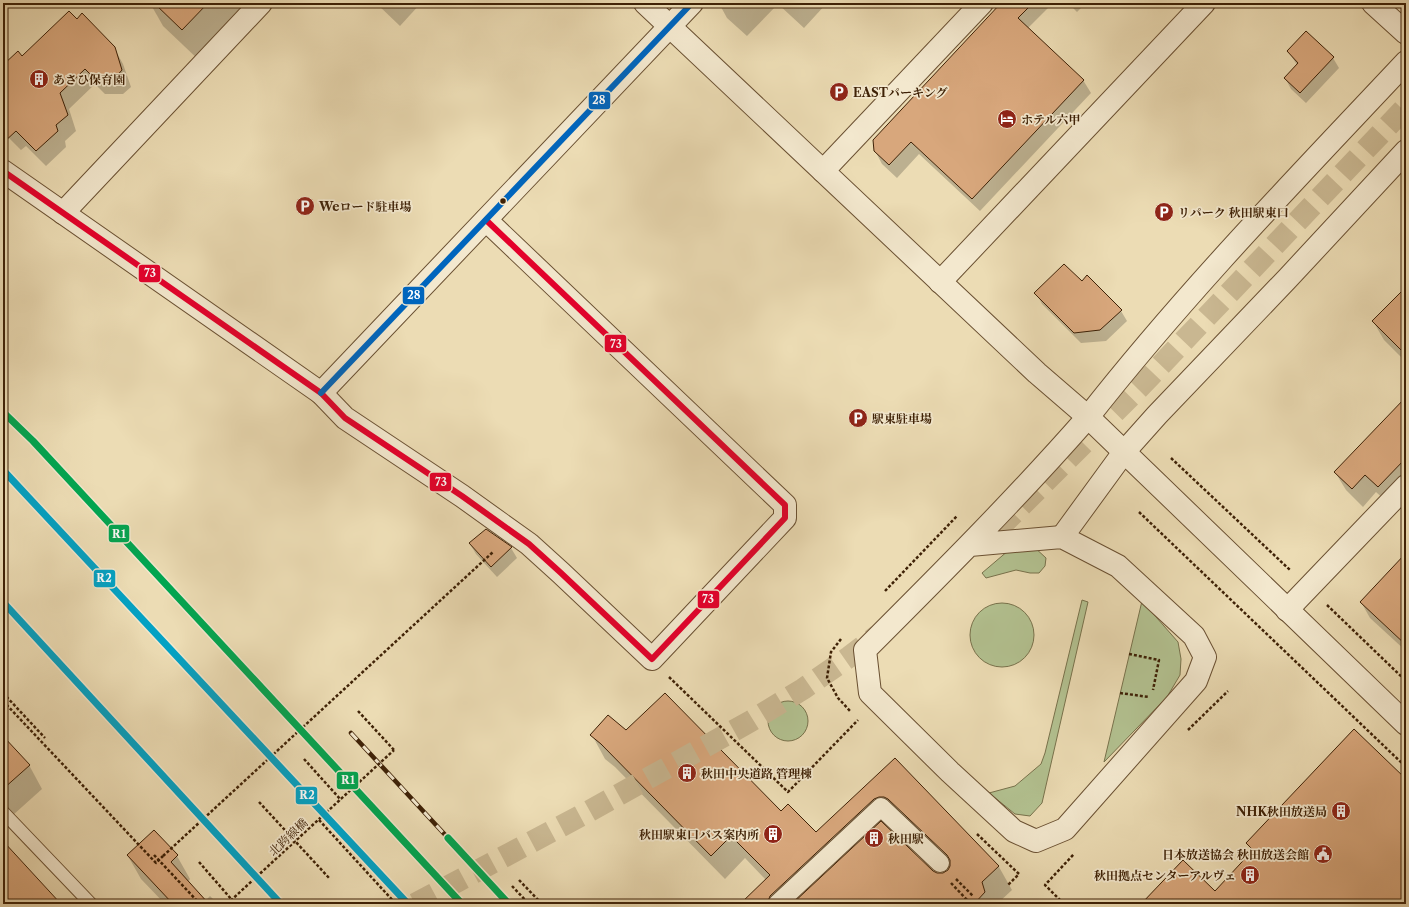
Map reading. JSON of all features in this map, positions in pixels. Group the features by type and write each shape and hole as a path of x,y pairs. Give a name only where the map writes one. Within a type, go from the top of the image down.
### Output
{"street":[{"path":"63,213 261,3"},
{"path":"645,3 1037,373 1124,452 1406,724"},
{"path":"321,393 692,3"},
{"path":"823,171 982,3"},
{"path":"940,282 1204,3"},
{"path":"1373,3 1406,33"},
{"path":"970,545 1062,537 1118,566 1194,636 1205,657 1196,681 1065,829 1036,841 1014,830 950,772 870,694 865,650 970,545 1056,454 1088,418 1120,376 1229,250 1406,62"},
{"path":"1062,537 1124,452 1157,415 1406,151"},
{"path":"3,171 321,393 345,418 462,496 529,544 652,659 785,518 786,505 486,220"},
{"path":"1287,610 1406,486"},
{"path":"777,904 881,807 940,863"}],"lane":[{"path":"3,812 91,904"}],"path":[{"path":"1139,512 1406,767"},
{"path":"3,701 156,863 493,552"},
{"path":"1120,693 1151,697 1159,660 1129,654"},
{"path":"652,659 671,680 788,792 858,720"},
{"path":"3,693 45,738"},
{"name":"北跨線橋","path":"228,904 394,750 358,710"},
{"path":"304,759 341,800"},
{"path":"259,802 330,879"},
{"path":"319,820 396,904"},
{"path":"154,855 200,904"},
{"path":"199,862 232,900"},
{"path":"519,880 542,904"},
{"path":"1045,885 1064,904"},
{"path":"512,886 529,904"}],"green space":[{"path":"1033,546 1046,558 1045,566 1039,573 1016,570 986,578 982,573 1009,550"},
{"path":"1082,600 1088,602 1042,803 1030,816 1015,814 989,793 1015,786 1041,764 1045,753"},
{"path":"1142,601 1178,642 1181,659 1180,675 1167,697 1104,762"},
{"path":"996,603 1008,603 1025,612 1032,623 1034,635 1032,647 1025,658 1008,667 996,667 984,662 975,653 970,641 970,629 975,617 984,608"},
{"path":"788,701 796,703 802,707 806,713 808,721 806,729 802,735 796,739 788,741 780,739 774,735 770,729 768,721 770,713 774,707 780,703"}],"building":[{"path":"154,3 208,3 182,30"},
{"path":"1001,3 1033,3 1018,18 1084,80 972,199 911,142 889,165 874,151 873,140"},
{"name":"あさひ保育園","path":"69,11 77,19 82,13 115,47 122,70 114,79 95,79 85,69 60,93 68,115 56,125 58,131 36,151 16,131 3,143 3,65 18,51 22,56"},
{"path":"1306,31 1334,57 1300,93 1284,78 1298,63 1287,51"},
{"path":"1064,264 1082,281 1087,275 1122,310 1100,330 1074,333 1034,293"},
{"path":"1406,287 1406,355 1372,321"},
{"path":"1406,397 1406,458 1378,487 1365,475 1352,489 1334,472"},
{"path":"486,529 512,547 491,567 469,543"},
{"path":"1406,553 1406,645 1360,602"},
{"path":"665,693 781,811 788,804 816,832 895,758 999,866 982,882 985,892 974,904 792,904 881,821 933,871 943,873 948,870 950,860 947,855 888,799 879,797 874,799 770,896 767,904 740,904 770,875 731,836 711,856 601,744 590,735 608,715 626,730"},
{"name":"NHK秋田放送局","path":"1354,729 1406,779 1406,904 1141,904 1183,860 1215,891 1253,850 1246,843"},
{"path":"3,736 30,765 3,789"},
{"path":"154,830 178,855 171,862 209,904 173,904 127,855"},
{"path":"3,841 61,904 3,904"}],"tunnel":[{"path":"998,529 1139,388 1406,107"},
{"path":"415,904 584,814 751,721 803,689 878,635"}],"railway":[{"path":"3,412 33,441 462,904"},
{"path":"3,470 408,904"},
{"path":"3,602 281,904"},
{"path":"351,733 509,904"}],"transit line":[{"name":"28","path":"321,393 692,3"},
{"name":"73","path":"3,171 321,393 345,418 462,496 529,544 652,659 785,518 785,505 486,220"},
{"name":"R1","path":"3,412 33,441 462,904"},
{"name":"R2","path":"3,470 408,904"},
{"name":"R2","path":"3,602 281,904"},
{"name":"R1","path":"448,838 509,904"}],"place":[{"name":"あさひ保育園","path":"39,79"},
{"name":"EASTパーキング","path":"839,92"},
{"name":"ホテル六甲","path":"1007,119"},
{"name":"Weロード駐車場","path":"305,206"},
{"name":"リパーク 秋田駅東口","path":"1164,212"},
{"name":"駅東駐車場","path":"858,418"},
{"name":"秋田中央道路 管理棟","path":"687,773"},
{"name":"NHK秋田放送局","path":"1341,811"},
{"name":"秋田駅東口バス案内所","path":"773,834"},
{"name":"秋田駅","path":"874,838"},
{"name":"日本放送協会 秋田放送会館","path":"1323,854"},
{"name":"秋田拠点センターアルヴェ","path":"1250,875"}]}
